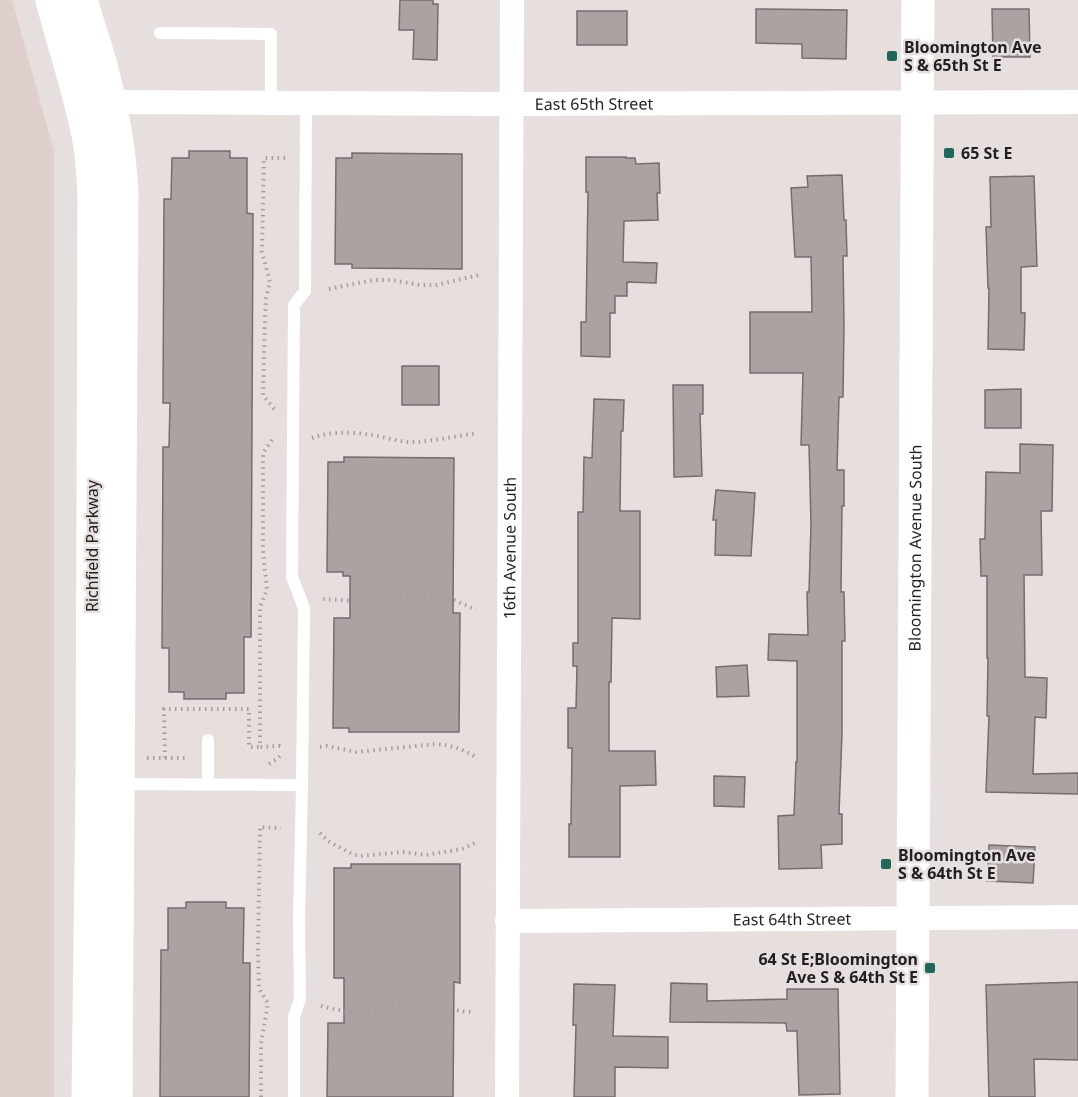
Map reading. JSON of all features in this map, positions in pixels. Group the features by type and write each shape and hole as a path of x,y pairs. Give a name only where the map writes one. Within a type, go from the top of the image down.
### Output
{"street":[{"name":"Richfield Parkway","path":"52,0 89,141 94,196 105,784 116,1097"},
{"name":"Richfield Parkway","path":"81,0 110,102 120,163 122,195 105,784 88,1097"},
{"name":"16th Avenue South","path":"507,1097 512,0"},
{"name":"Bloomington Avenue South","path":"912,1097 918,0"},
{"name":"East 65th Street","path":"110,102 513,104 1078,102"},
{"name":"East 64th Street","path":"507,921 1078,917"}],"lane":[{"path":"160,33 271,34 271,102"},
{"path":"294,1097 294,1017 300,999 299,920 304,608 292,577 294,305 305,291 306,103"},
{"path":"208,740 208,785"},
{"path":"105,784 302,785"}],"path":[{"path":"274,418 274,408 263,395 266,298 270,282 262,252 264,158 286,158 286,148"},
{"path":"329,289 373,280 437,285 478,276"},
{"path":"310,439 319,435 354,433 408,442 434,441 478,433"},
{"path":"260,747 260,607 267,591 263,553 263,453 274,438"},
{"path":"323,599 371,602 390,598 433,596 452,599 476,610"},
{"path":"165,758 164,709 249,709 249,747 280,746 284,751 270,764 260,764"},
{"path":"318,747 327,746 356,753 436,744 462,749 476,757"},
{"path":"146,758 185,758"},
{"path":"261,1097 261,1044 268,1003 260,989 258,952 260,827 283,828 284,820"},
{"path":"318,829 328,841 351,854 360,856 402,852 426,855 462,849 475,843"},
{"path":"321,1006 358,1012 413,1003 461,1012 474,1012"}],"shaded area":[{"path":"0,0 12,0 54,151 54,1097 0,1097"}],"building":[{"path":"400,0 433,0 433,4 438,4 437,60 413,59 414,30 399,30"},
{"path":"756,9 847,10 846,59 802,58 802,44 756,43"},
{"path":"992,9 1029,9 1030,57 993,57"},
{"path":"577,11 627,11 627,45 577,45"},
{"path":"189,151 230,151 230,158 247,158 247,213 253,214 251,637 244,637 244,693 226,693 226,699 184,699 184,692 169,692 169,648 162,648 163,447 169,447 170,403 163,403 164,199 171,199 172,158 189,158"},
{"path":"352,153 462,154 462,269 352,268 352,264 335,264 336,158 352,158"},
{"path":"586,157 626,157 635,158 636,164 659,163 658,220 624,221 623,262 657,263 656,283 627,282 627,296 615,296 615,313 610,313 610,357 581,356 581,322 586,322 588,192 586,192"},
{"path":"842,175 847,256 843,256 843,397 839,397 837,470 844,470 841,592 844,592 845,641 842,641 839,814 842,814 842,844 821,845 822,868 779,869 778,816 794,815 797,762 797,661 768,660 769,634 808,635 807,592 809,592 811,523 809,445 801,445 803,373 750,373 750,312 812,312 811,257 795,257 791,188 808,187 807,176"},
{"path":"1034,176 1037,266 1021,267 1021,313 1025,313 1024,350 988,349 989,288 986,227 991,227 990,177"},
{"path":"402,366 439,366 439,405 402,405"},
{"path":"673,385 703,385 703,414 700,414 702,476 674,477"},
{"path":"1021,389 1021,428 985,428 985,390"},
{"path":"594,399 624,400 623,431 621,431 620,511 640,511 640,619 612,618 609,751 655,751 656,785 620,786 620,857 569,857 572,748 568,748 568,708 576,708 577,666 573,666 573,643 578,643 578,512 583,512 584,457 592,458"},
{"path":"1020,444 1053,445 1052,511 1041,511 1042,575 1024,575 1025,677 1047,678 1046,718 1035,717 1033,774 1078,773 1078,794 986,792 989,716 987,716 987,576 981,576 980,539 985,539 986,472 1020,473"},
{"path":"344,457 454,458 453,613 460,613 459,732 349,732 349,728 333,728 334,618 350,618 350,576 343,576 343,572 327,572 328,462 344,462"},
{"path":"716,490 755,493 751,556 715,555 716,520 713,520"},
{"path":"747,665 749,696 717,697 716,667"},
{"path":"714,776 745,777 744,807 714,806"},
{"path":"989,845 1035,847 1033,883 987,881"},
{"path":"351,864 460,864 460,983 454,982 453,1097 327,1097 328,1023 344,1023 344,978 334,978 334,868 351,868"},
{"path":"186,902 226,902 226,908 244,908 243,963 250,963 249,1097 160,1097 161,950 168,950 168,908 186,908"},
{"path":"1078,982 1078,1060 1034,1059 1035,1097 989,1097 986,985"},
{"path":"671,983 707,984 707,1001 787,999 787,989 838,989 840,1094 799,1095 797,1031 787,1031 786,1023 670,1022"},
{"path":"574,984 615,985 613,1036 668,1037 668,1068 615,1067 615,1097 574,1097 576,1025 573,1025"}],"place":[{"name":"Bloomington Ave S & 65th St E","path":"892,56"},
{"name":"65 St E","path":"949,153"},
{"name":"Bloomington Ave S & 64th St E","path":"886,864"},
{"name":"64 St E;Bloomington Ave S & 64th St E","path":"930,968"}]}
